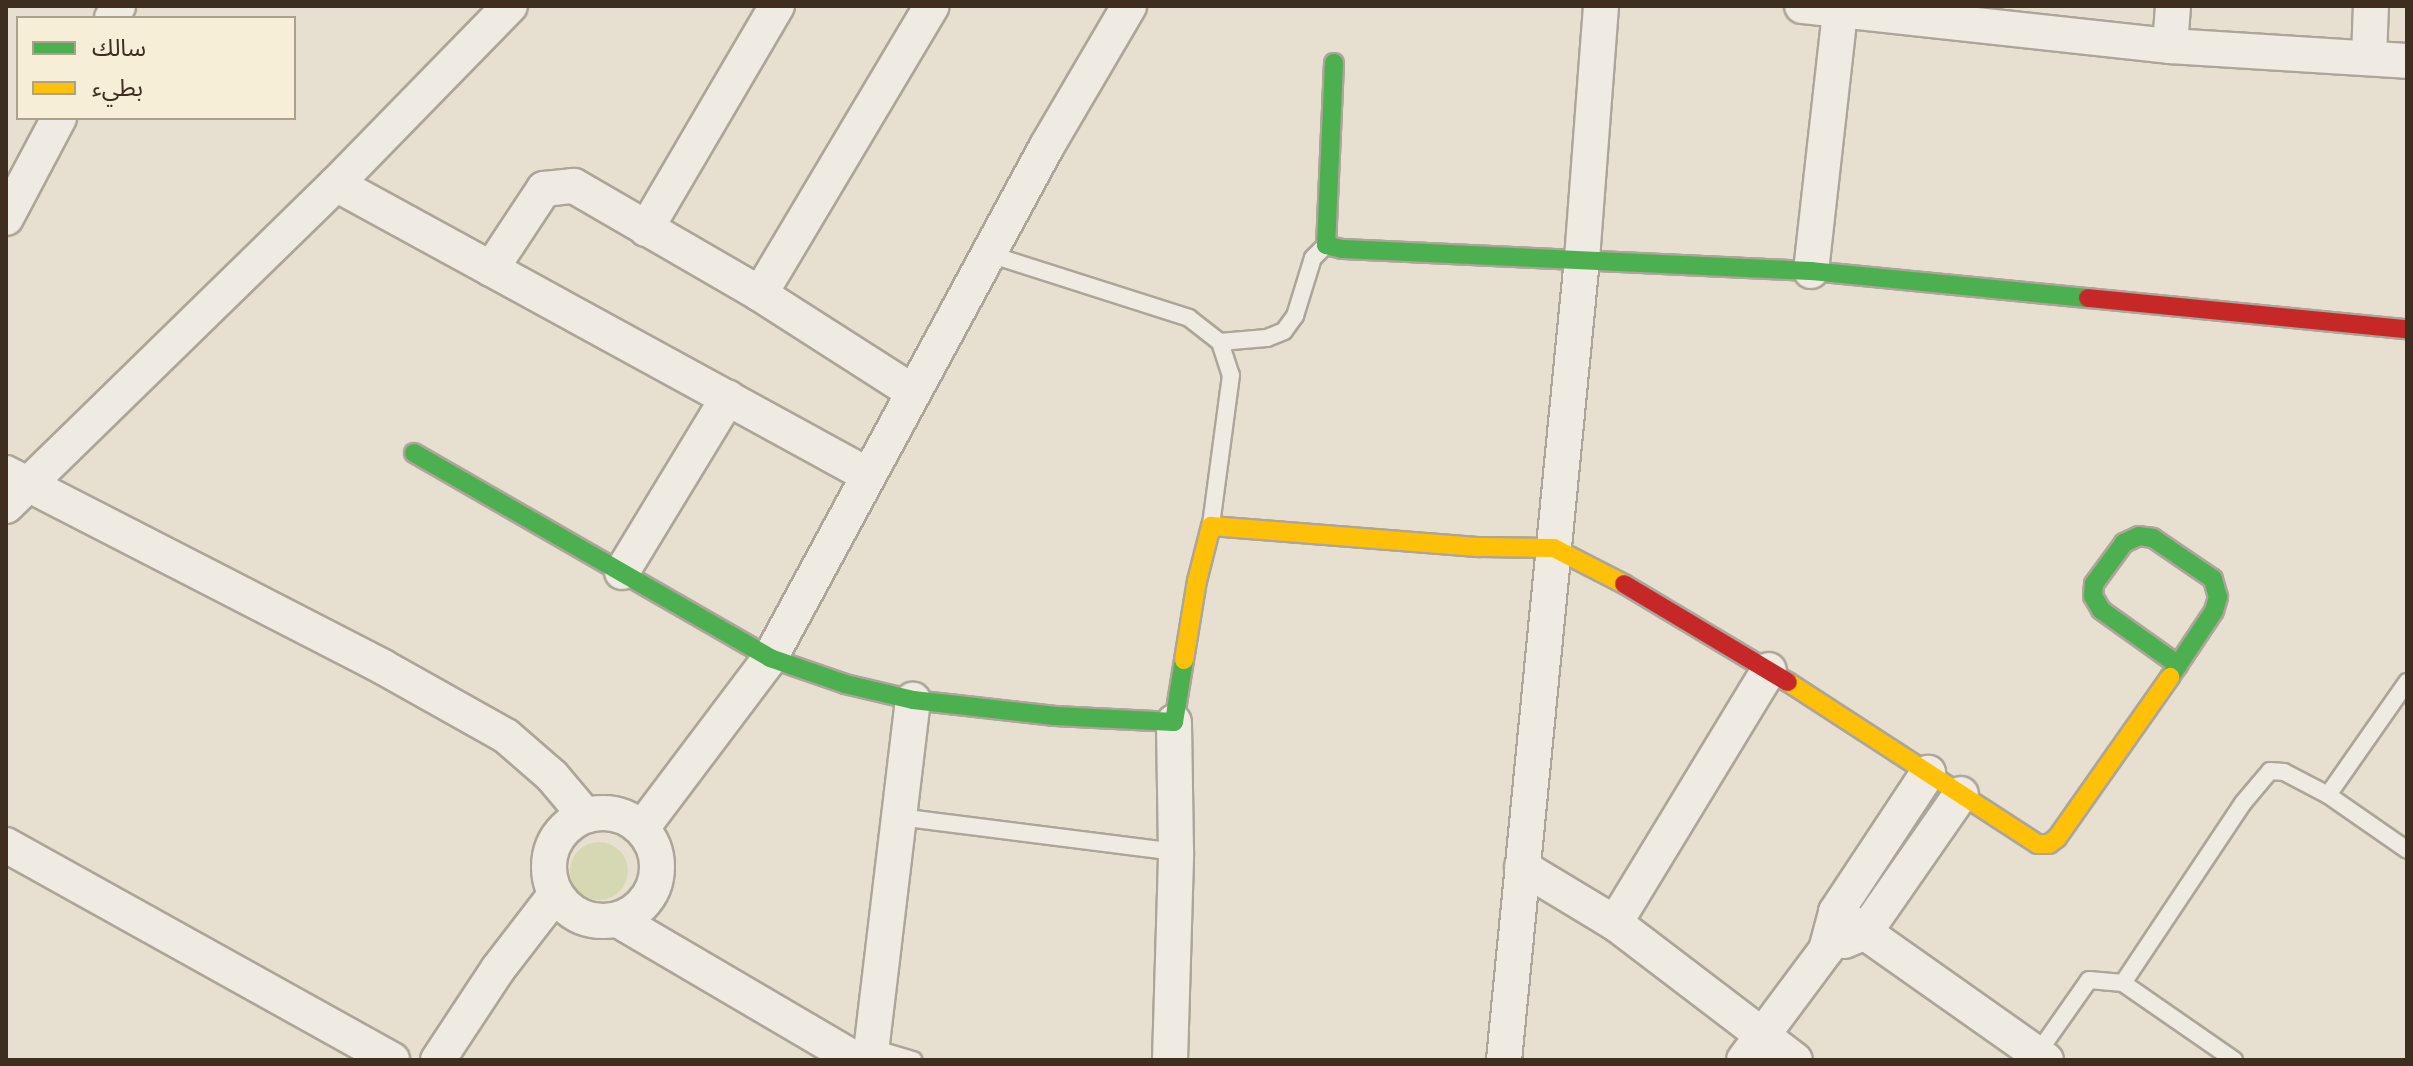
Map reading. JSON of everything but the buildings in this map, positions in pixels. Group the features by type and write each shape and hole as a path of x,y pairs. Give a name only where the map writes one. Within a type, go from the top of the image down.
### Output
{"street":[{"path":"510,6 336,184 14,487 383,667 506,736 552,776 585,815"},
{"path":"646,229 777,6"},
{"path":"760,294 932,6"},
{"path":"642,828 770,658 913,392 1129,6"},
{"path":"1504,1060 1582,259 1601,6"},
{"path":"1802,6 1840,12 1973,15 2170,46 2407,61"},
{"path":"2170,46 2173,6"},
{"path":"2369,57 2371,6"},
{"path":"1811,271 1840,12"},
{"path":"1334,63 1326,245 1342,249 1811,271 2407,329"},
{"path":"6,218 58,120"},
{"path":"336,184 868,475"},
{"path":"491,269 544,189 574,186 760,294 913,392"},
{"path":"622,572 728,398"},
{"path":"414,453 770,658 845,684 913,700 1055,716 1174,722"},
{"path":"1170,1060 1176,852 1174,722 1197,581 1211,526 1480,547 1554,548 1606,573 1769,670 2037,844 2049,844 2057,838 2178,665 2214,611 2218,597 2213,579 2153,538 2139,536 2124,543 2094,584 2093,596 2101,610 2178,665"},
{"path":"1615,923 1769,670"},
{"path":"618,920 866,1056 913,700"},
{"path":"1754,1048 1826,950 1836,912 1928,773"},
{"path":"1826,950 1865,932 1961,794"},
{"path":"615,814 642,828 656,852 656,881 642,906 618,920 594,922 572,913 555,895 548,872 551,848 564,828 585,815 615,814"},
{"path":"6,845 392,1060"},
{"path":"1522,867 1615,923 1754,1048 1795,1060"},
{"path":"438,1060 498,969 555,895"},
{"path":"1836,912 2042,1057"}],"lane":[{"path":"1220,342 1267,338 1284,331 1295,316 1313,258 1326,245"},
{"path":"989,254 1189,318 1220,342 1231,375 1211,526"},
{"path":"2328,795 2407,682"},
{"path":"2123,983 2243,803 2270,771 2284,772 2328,795 2407,850"},
{"path":"899,817 1176,852"},
{"path":"2042,1057 2089,980 2123,983 2234,1060"},
{"path":"866,1056 913,1060"}],"green space":[{"path":"599,842 620,850 628,871 620,892 599,900 578,892 570,871 578,850"}],"traffic: fast":[{"path":"1334,63 1326,245 1342,249 1811,271 2088,298"},
{"path":"414,453 770,658 845,684 913,700 1055,716 1174,722 1184,660"},
{"path":"2170,677 2214,611 2218,597 2213,579 2153,538 2139,536 2124,543 2094,584 2093,596 2101,610 2178,665"}],"traffic: slow":[{"path":"1184,660 1197,581 1211,526 1480,547 1554,548 1624,584"},
{"path":"1788,682 2037,844 2049,844 2057,838 2170,677"}],"traffic: jam":[{"path":"2088,298 2407,329"},
{"path":"1624,584 1788,682"}]}
